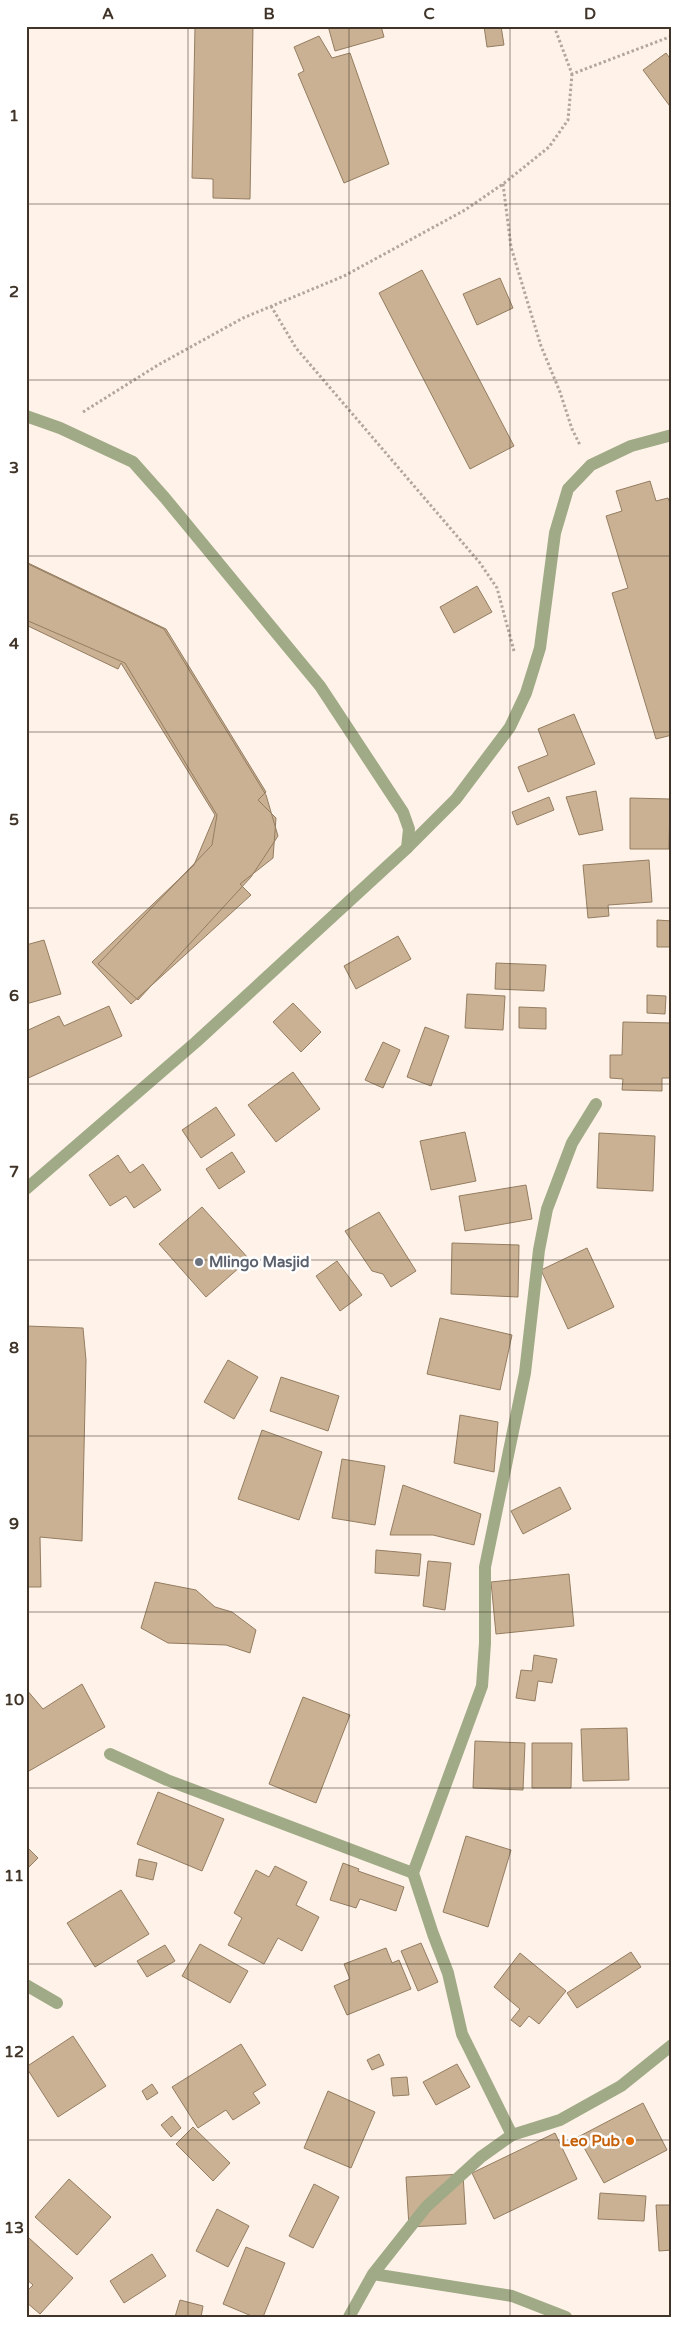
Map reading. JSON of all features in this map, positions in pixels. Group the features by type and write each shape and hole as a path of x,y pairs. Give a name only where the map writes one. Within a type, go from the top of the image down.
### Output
{"street":[{"path":"26,416 60,428 133,462 165,498 320,686 403,812 409,829 407,848"},
{"path":"26,1189 196,1042 407,848 456,799 510,727 526,692 540,648 555,533 568,488 591,465 631,446 672,436"},
{"path":"512,2135 462,2034 448,1973 435,1941 413,1873 482,1686 485,1643 485,1567 525,1373 539,1250 547,1209 572,1142 596,1104"},
{"path":"110,1754 167,1780 413,1873"},
{"path":"26,1985 57,2003"},
{"path":"349,2317 373,2274 426,2207 482,2157 512,2135 568,2116 621,2086 671,2047"},
{"path":"373,2274 512,2296 566,2317"}],"path":[{"path":"60,428 158,365 243,318 344,276 465,210 503,184 549,148 568,120 572,74 554,26"},
{"path":"572,74 672,36"},
{"path":"503,184 512,247 538,338 572,428 591,465"},
{"path":"271,306 296,348 441,516 480,563 497,588 526,692"}],"building":[{"path":"195,26 253,26 250,199 213,198 213,179 192,178"},
{"path":"328,26 381,26 384,37 335,51"},
{"path":"484,26 501,26 504,45 487,47"},
{"path":"319,36 332,58 350,53 389,164 344,183 298,74 304,71 294,47"},
{"path":"666,53 672,61 672,109 643,70"},
{"path":"422,270 514,446 470,469 379,293"},
{"path":"500,278 513,308 477,325 463,294"},
{"path":"650,481 656,501 668,498 672,508 672,735 656,739 612,593 628,588 606,516 622,511 616,491"},
{"path":"26,562 166,629 266,792 258,800 276,818 273,858 240,884 251,895 131,1004 92,962 194,865 215,815 121,663 118,669 26,625"},
{"path":"26,563 164,629 266,795 278,836 251,877 138,1000 98,964 212,845 217,815 125,663 26,620"},
{"path":"477,586 492,612 454,633 440,607"},
{"path":"574,714 595,764 528,792 518,767 548,755 538,729"},
{"path":"596,791 603,830 579,835 566,797"},
{"path":"549,797 554,810 517,825 512,812"},
{"path":"630,798 670,799 669,849 630,849"},
{"path":"649,860 652,902 608,905 609,916 588,918 583,865"},
{"path":"657,920 672,921 672,947 657,947"},
{"path":"398,936 411,959 356,989 344,966"},
{"path":"44,940 61,994 26,1004 26,945"},
{"path":"496,963 546,965 544,991 495,989"},
{"path":"467,994 505,996 503,1030 465,1028"},
{"path":"647,995 666,996 665,1014 647,1013"},
{"path":"293,1003 321,1032 301,1052 273,1022"},
{"path":"109,1006 122,1036 26,1079 26,1031 59,1016 64,1026"},
{"path":"519,1007 546,1008 546,1029 519,1028"},
{"path":"623,1022 672,1023 672,1078 662,1078 662,1091 622,1090 623,1079 610,1078 610,1055 622,1055"},
{"path":"425,1027 449,1036 431,1086 407,1077"},
{"path":"383,1042 400,1050 383,1088 365,1080"},
{"path":"293,1072 320,1109 276,1142 248,1105"},
{"path":"216,1107 235,1135 201,1158 182,1130"},
{"path":"465,1132 476,1181 431,1190 420,1141"},
{"path":"599,1133 655,1136 653,1191 597,1188"},
{"path":"232,1152 245,1172 219,1189 206,1169"},
{"path":"118,1155 130,1173 143,1164 161,1190 134,1208 126,1196 110,1206 89,1175"},
{"path":"526,1185 532,1219 465,1231 459,1196"},
{"path":"202,1207 249,1259 206,1297 159,1244"},
{"path":"379,1212 416,1271 391,1287 383,1274 372,1271 345,1231"},
{"path":"452,1243 519,1245 518,1297 451,1294"},
{"path":"587,1248 614,1307 568,1329 541,1270"},
{"path":"337,1261 362,1295 340,1311 316,1276"},
{"path":"440,1318 512,1335 500,1390 427,1374"},
{"path":"26,1326 83,1328 86,1360 82,1541 40,1537 41,1587 26,1587"},
{"path":"228,1360 258,1377 234,1419 204,1402"},
{"path":"281,1377 339,1396 328,1431 270,1411"},
{"path":"460,1415 498,1422 494,1472 454,1463"},
{"path":"262,1430 322,1452 299,1520 238,1499"},
{"path":"342,1459 385,1466 375,1525 332,1518"},
{"path":"403,1485 481,1514 474,1545 433,1535 390,1535"},
{"path":"560,1487 571,1509 523,1534 511,1511"},
{"path":"376,1550 421,1554 419,1576 375,1573"},
{"path":"428,1561 451,1563 445,1610 423,1606"},
{"path":"569,1574 574,1626 496,1634 491,1582"},
{"path":"155,1582 196,1590 215,1607 232,1612 256,1630 250,1653 226,1645 168,1643 141,1628"},
{"path":"534,1655 557,1659 552,1683 538,1681 535,1701 516,1698 521,1670 532,1671"},
{"path":"82,1684 105,1727 29,1771 26,1767 26,1689 43,1709"},
{"path":"303,1697 350,1715 316,1803 269,1784"},
{"path":"627,1728 629,1780 583,1781 581,1729"},
{"path":"475,1741 525,1743 523,1790 473,1788"},
{"path":"532,1743 572,1743 571,1788 532,1788"},
{"path":"158,1792 224,1819 202,1871 137,1844"},
{"path":"466,1836 511,1850 488,1927 443,1912"},
{"path":"26,1846 38,1858 26,1870"},
{"path":"139,1859 157,1863 153,1880 136,1876"},
{"path":"343,1863 359,1869 358,1871 404,1887 396,1911 360,1899 356,1908 330,1900"},
{"path":"275,1866 307,1882 296,1905 319,1917 302,1951 278,1938 264,1964 228,1945 242,1918 234,1913 256,1870 269,1877"},
{"path":"121,1890 149,1934 95,1967 67,1923"},
{"path":"421,1943 438,1982 418,1991 401,1951"},
{"path":"200,1944 248,1971 230,2003 182,1976"},
{"path":"165,1945 175,1961 147,1977 137,1961"},
{"path":"386,1948 392,1963 399,1960 411,1989 347,2015 334,1986 350,1979 344,1964"},
{"path":"631,1952 641,1967 577,2008 567,1993"},
{"path":"520,1953 566,1991 539,2024 529,2016 520,2027 511,2020 520,2009 494,1987"},
{"path":"73,2036 106,2086 58,2117 26,2067"},
{"path":"241,2044 266,2085 253,2093 260,2103 233,2120 226,2110 198,2128 172,2087"},
{"path":"379,2054 384,2065 372,2070 367,2060"},
{"path":"457,2064 470,2087 436,2105 423,2082"},
{"path":"407,2077 409,2095 393,2096 391,2078"},
{"path":"152,2084 158,2093 147,2100 142,2091"},
{"path":"328,2091 375,2112 351,2168 304,2148"},
{"path":"643,2103 667,2150 604,2183 578,2137"},
{"path":"172,2116 181,2128 171,2137 161,2125"},
{"path":"193,2127 230,2163 213,2181 176,2144"},
{"path":"555,2133 577,2179 494,2219 472,2173"},
{"path":"463,2174 466,2224 409,2227 406,2177"},
{"path":"69,2179 111,2217 77,2255 35,2217"},
{"path":"314,2184 339,2197 313,2248 289,2236"},
{"path":"600,2193 646,2196 644,2221 598,2219"},
{"path":"656,2205 672,2205 672,2250 659,2251"},
{"path":"217,2209 249,2226 228,2267 196,2251"},
{"path":"29,2238 73,2278 40,2314 26,2302 26,2292 33,2285 26,2279 26,2241"},
{"path":"246,2247 285,2263 263,2317 254,2317 223,2304"},
{"path":"152,2254 166,2276 124,2303 110,2281"},
{"path":"180,2300 203,2306 201,2317 175,2317"}],"place":[{"name":"Mlingo Masjid","path":"199,1262"},
{"name":"Leo Pub","path":"630,2141"}]}
